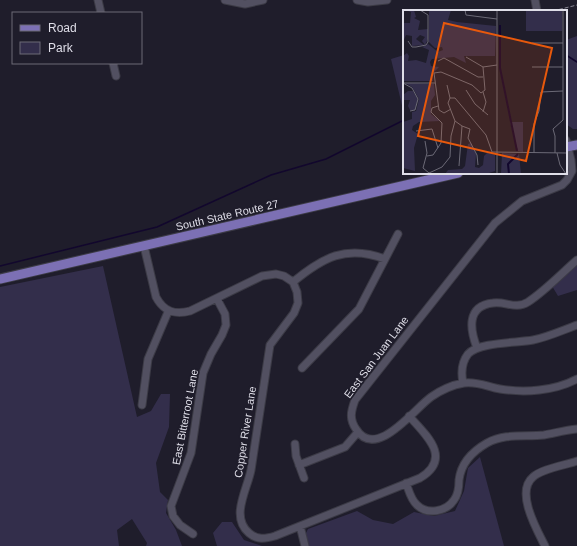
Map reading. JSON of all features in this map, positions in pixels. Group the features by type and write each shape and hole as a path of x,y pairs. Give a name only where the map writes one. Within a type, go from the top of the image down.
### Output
{"main road":[{"name":"South State Route 27","path":"0,279 454,174"}],"street":[{"path":"98,0 101,12"},
{"path":"225,1 245,4 263,0"},
{"path":"357,0 368,2 387,0"},
{"path":"535,0 537,10"},
{"path":"113,64 116,76"},
{"name":"East San Juan Lane","path":"358,432 352,423 350,412 355,400 495,223 522,201 562,185 567,180 572,171 572,160 567,148"},
{"path":"302,368 359,309 398,234"},
{"path":"144,246 159,304 168,312 178,314 190,311 217,299 262,276 276,274 284,276 292,282 314,265 334,256 354,253 374,255 385,259"},
{"path":"477,348 471,334 471,322 475,313 479,309 492,303 517,306 528,302 577,260"},
{"name":"Copper River Lane","path":"292,282 297,292 298,303 294,313 270,345 252,470 240,507 239,520 244,530 253,537 265,539 406,484 428,473 434,465 436,454 434,445 409,416"},
{"name":"East Bitterroot Lane","path":"193,534 180,525 173,516 171,506 191,453 204,373 210,354 222,335 226,325 225,314 217,299"},
{"path":"142,405 148,359 168,312"},
{"path":"462,384 461,372 463,362 468,354 477,348 533,340 577,325"},
{"path":"299,465 345,447 358,432 373,439 382,438 392,432 441,390 462,384 480,384 505,390 537,390 577,379"},
{"path":"406,484 416,505 424,510 434,511 446,508 455,500 460,472 465,462 473,452 486,444 500,438 544,435 577,429"},
{"path":"296,444 299,465 304,478"},
{"path":"545,546 533,522 528,506 527,485 533,476 577,461"},
{"path":"300,526 305,546"}],"path":[{"path":"557,10 577,5"}],"green space":[{"path":"577,36 577,129 573,129 567,125 567,40"},
{"path":"403,55 403,110 391,59"},
{"path":"577,265 577,290 558,296 552,286"},
{"path":"103,266 137,417 151,411 161,394 170,394 169,427 156,463 160,492 168,500 166,513 176,530 182,546 146,546 147,543 132,519 117,530 119,546 0,546 0,287"},
{"path":"480,457 504,546 308,546 305,535 308,529 357,511 373,520 393,524 414,512 434,516 455,511 464,491 468,468"},
{"path":"222,522 232,522 244,540 262,546 217,546 213,533"}],"waterway":[{"path":"567,56 577,62"},
{"path":"0,266 157,227 271,175 326,159 403,120"}]}
